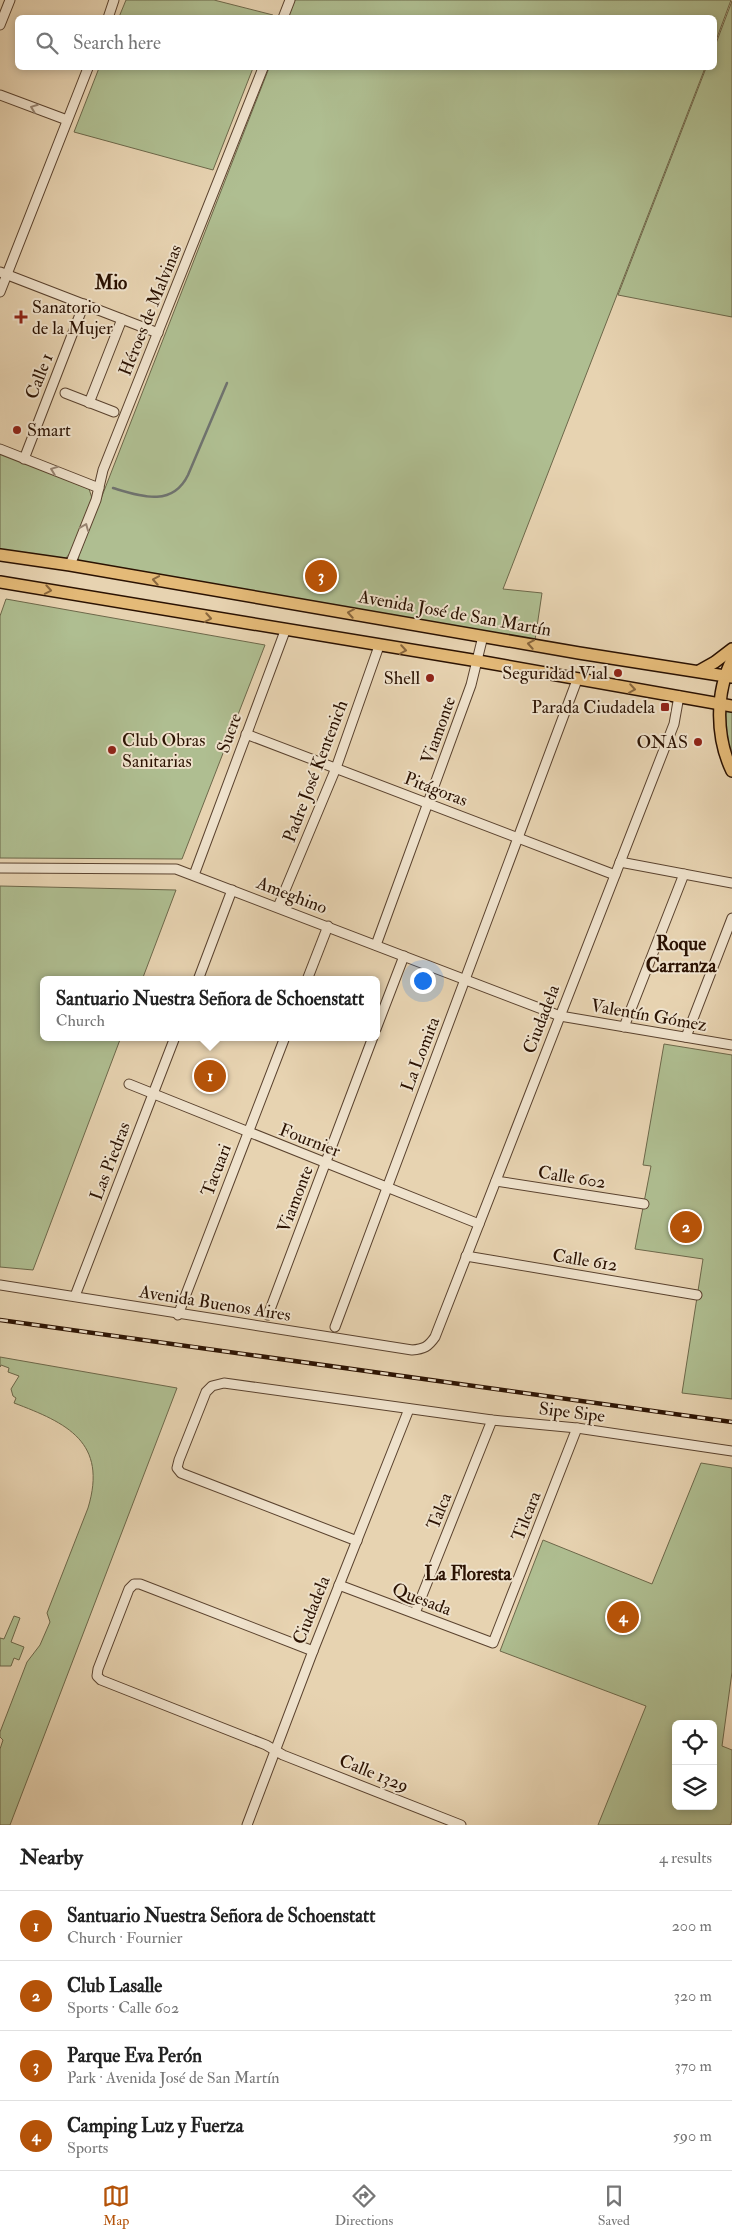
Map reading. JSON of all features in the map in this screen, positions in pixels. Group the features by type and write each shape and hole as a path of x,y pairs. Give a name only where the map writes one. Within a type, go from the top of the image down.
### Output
{"main road":[{"name":"Avenida José de San Martín","path":"0,555 70,565 729,676"},
{"path":"0,582 478,661 732,706"},
{"path":"699,671 732,649"},
{"path":"732,660 720,704 723,746 732,771"}],"street":[{"path":"0,25 10,0"},
{"path":"109,15 114,0"},
{"path":"284,15 290,0"},
{"path":"0,292 3,273 87,70"},
{"name":"Héroes de Malvinas","path":"70,565 99,488 103,470 262,70"},
{"path":"0,95 67,120"},
{"path":"3,273 158,333"},
{"name":"Calle 1","path":"24,459 84,304"},
{"path":"89,403 122,319"},
{"path":"65,393 114,412"},
{"path":"0,449 99,488"},
{"name":"Sucre","path":"194,875 285,630"},
{"name":"Viamonte","path":"376,945 472,685 483,636"},
{"name":"Padre José Kentenich","path":"278,907 336,768 379,646"},
{"name":"La Lomita","path":"335,1327 577,680"},
{"name":"Ciudadela","path":"424,1349 435,1337 496,1181 674,724 679,696"},
{"name":"Pitágoras","path":"246,734 615,875"},
{"path":"620,862 732,883"},
{"name":"Ameghino","path":"0,868 176,869 560,1016"},
{"path":"624,1027 684,874"},
{"path":"200,976 232,890"},
{"path":"686,1038 732,918"},
{"path":"309,976 328,926"},
{"path":"380,1019 404,956"},
{"name":"Valentín Gómez","path":"560,1016 732,1045"},
{"name":"Las Piedras","path":"76,1296 173,1041"},
{"name":"Tacuari","path":"178,1315 283,1041"},
{"name":"Viamonte","path":"268,1315 372,1041"},
{"name":"Fournier","path":"129,1084 479,1224"},
{"name":"Calle 602","path":"496,1181 644,1204"},
{"name":"Calle 612","path":"466,1256 697,1295"},
{"name":"Avenida Buenos Aires","path":"0,1285 76,1296 178,1315 412,1350 424,1349"},
{"name":"Sipe Sipe","path":"356,1541 180,1473 177,1468 179,1460 206,1392 212,1386 224,1383 425,1409 492,1420 577,1428 732,1451"},
{"name":"Ciudadela","path":"246,1825 409,1408"},
{"name":"Talca","path":"415,1613 492,1420"},
{"name":"Tilcara","path":"493,1643 577,1428"},
{"name":"Calle 1329","path":"313,1651 140,1584 134,1584 129,1589 97,1676 101,1680 461,1825"},
{"name":"Quesada","path":"339,1585 493,1643"}],"green space":[{"path":"126,0 214,0 273,15 120,15"},
{"path":"295,0 731,0 717,38 717,15 289,15"},
{"path":"732,1 732,317 618,295 705,70 717,70 717,41"},
{"path":"98,70 252,70 213,170 74,132"},
{"path":"268,70 704,70 503,589 542,593 535,640 78,561"},
{"path":"0,453 89,489 92,498 71,552 65,559 0,550"},
{"name":"Club Obras Sanitarias","path":"6,599 265,645 182,859 0,858 0,616"},
{"path":"720,704 732,706 732,771"},
{"path":"0,886 176,890 144,976 40,976 40,1041 119,1041 33,1270 0,1267"},
{"path":"664,1044 732,1055 732,1399 682,1393 703,1259 635,1249 651,1166 643,1165"},
{"path":"0,1357 177,1388 10,1825 0,1825 0,1749 3,1740 0,1737 0,1732 27,1662 40,1645 50,1622 47,1613 88,1508 93,1485 92,1467 87,1451 78,1438 51,1419 14,1403 16,1398 13,1396 11,1389 19,1376 8,1372 9,1368 1,1365 0,1367"},
{"path":"701,1463 732,1468 732,1672 722,1746 732,1750 732,1821 730,1825 598,1825 646,1706 500,1651 543,1540 652,1584"},
{"path":"14,1616 20,1618 11,1642 24,1647 19,1660 14,1658 11,1666 0,1666 0,1638 4,1639"}],"waterway":[{"path":"113,488 155,497 173,492 181,485 188,475 227,383"}],"railway":[{"path":"0,1320 732,1422"}],"place":[{"name":"Sanatorio de la Mujer","path":"21,317"},
{"name":"Smart","path":"17,430"},
{"name":"Parque Eva Perón","path":"321,576"},
{"name":"Seguridad Vial","path":"618,673"},
{"name":"Shell","path":"430,678"},
{"name":"Parada Ciudadela","path":"665,707"},
{"name":"ONAS","path":"698,742"},
{"name":"Club Obras Sanitarias","path":"112,750"},
{"name":"Santuario Nuestra Señora de Schoenstatt","path":"210,1076"},
{"name":"Club Lasalle","path":"686,1227"},
{"name":"Camping Luz y Fuerza","path":"623,1617"}],"district":[{"name":"Mio","path":"111,282"},
{"name":"Roque Carranza","path":"681,954"},
{"name":"La Floresta","path":"468,1573"}]}
